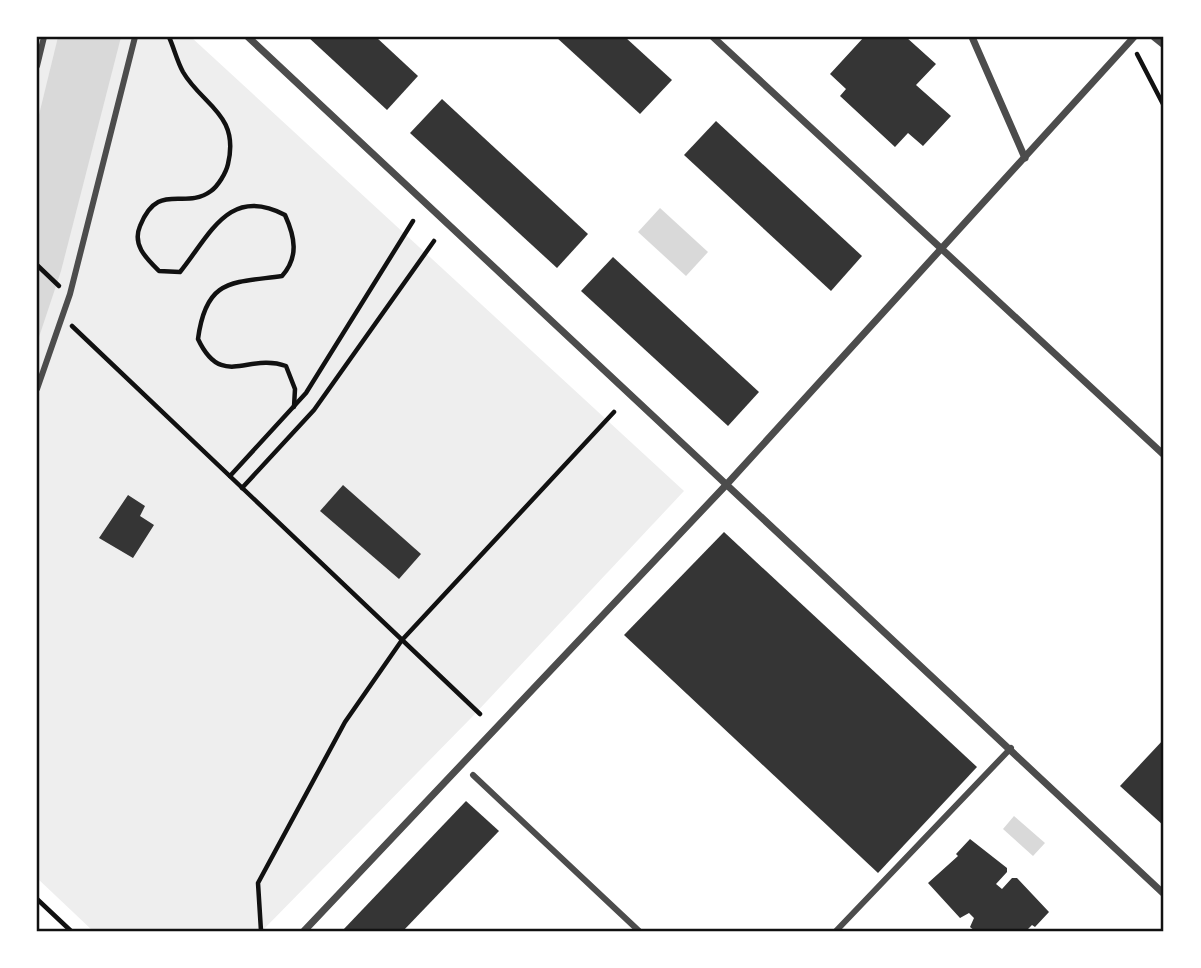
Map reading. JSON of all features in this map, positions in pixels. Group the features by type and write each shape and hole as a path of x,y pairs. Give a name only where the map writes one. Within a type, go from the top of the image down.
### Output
{"street":[{"path":"37,66 44,37"},
{"path":"37,389 62,317 135,37"},
{"path":"248,37 1164,894"},
{"path":"713,37 1164,455"},
{"path":"972,37 1025,158"},
{"path":"1154,37 1164,46"},
{"path":"304,931 727,484 1132,39"},
{"path":"836,931 1011,748"},
{"path":"473,775 639,931"}],"path":[{"path":"169,37 184,73 213,103 225,123 228,164 212,191 199,197 172,197 155,201 144,215 136,234 139,247 159,271 180,272 209,232 233,208 267,205 285,215 295,245 292,266 282,276 230,282 216,291 207,304 198,339 208,359 220,366 275,362 286,366 295,389 294,407"},
{"path":"1132,39 1164,106"},
{"path":"230,476 306,393 413,221"},
{"path":"242,488 314,410 434,241"},
{"path":"37,265 60,288 52,309 480,714"},
{"path":"261,931 258,883 345,722 402,640 614,412"},
{"path":"37,900 71,931"}],"shaded area":[{"path":"37,37 191,37 684,491 472,717 262,931 93,931 37,878"},
{"path":"58,37 121,37 61,271 37,343 37,123"},
{"path":"660,208 708,252 686,276 638,232"},
{"path":"1014,816 1045,843 1033,856 1003,829"}],"building":[{"path":"308,37 376,37 418,76 387,110"},
{"path":"556,37 625,37 672,80 640,114"},
{"path":"864,37 906,37 936,64 916,85 951,116 923,146 908,133 895,147 840,96 846,89 830,74"},
{"path":"442,99 588,234 557,268 410,133"},
{"path":"716,121 862,256 831,291 684,155"},
{"path":"613,257 759,392 728,426 581,291"},
{"path":"343,485 421,554 399,579 320,511"},
{"path":"128,495 145,506 140,516 154,525 133,558 99,538"},
{"path":"724,532 977,767 878,873 624,635"},
{"path":"1164,739 1164,826 1120,786"},
{"path":"466,801 499,831 403,931 342,931"},
{"path":"970,839 1007,868 1007,872 996,884 1002,889 1012,878 1017,878 1049,912 1035,927 1032,925 1026,931 975,931 970,927 974,918 969,913 960,918 928,883 958,856 956,854"}]}
